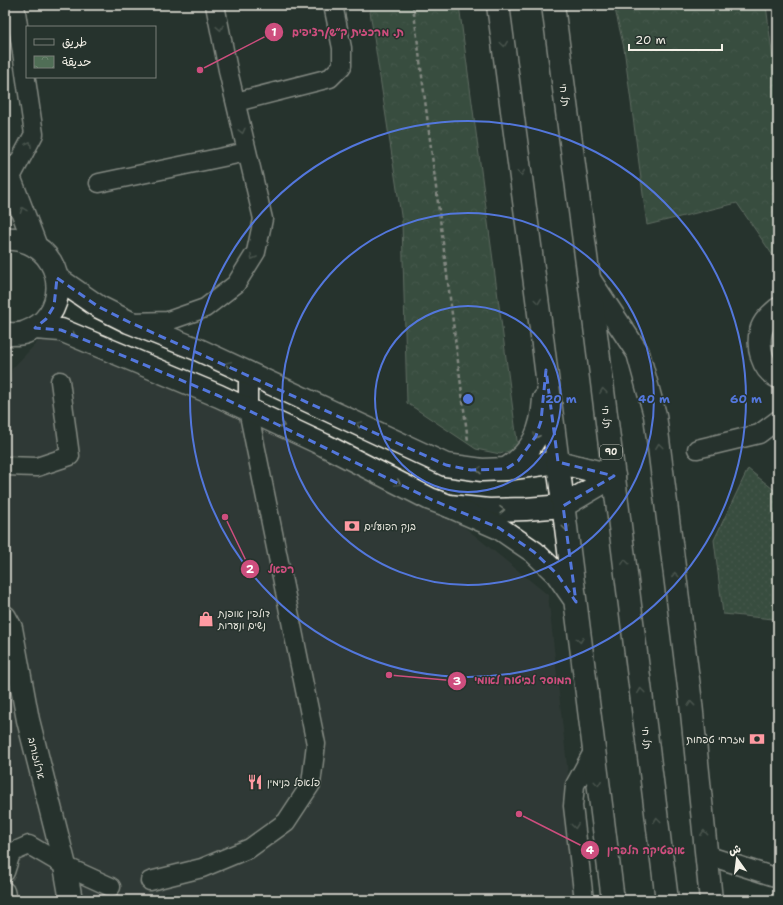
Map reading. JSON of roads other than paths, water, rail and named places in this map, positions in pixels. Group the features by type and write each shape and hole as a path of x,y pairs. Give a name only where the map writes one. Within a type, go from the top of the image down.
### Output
{"main road":[{"path":"498,5 576,602 613,900"},
{"name":"תל חי","path":"553,5 667,900"},
{"path":"8,172 36,247"},
{"path":"5,239 22,240 36,247 46,255 54,266 57,278 58,293 54,306 46,319 15,336"},
{"path":"57,278 99,307 129,322 199,350 446,465 471,470 506,469 558,462 614,476"},
{"path":"589,280 638,353 655,415 692,703 711,900"},
{"path":"778,309 768,318 761,330 760,350 765,364 778,377"},
{"path":"15,336 62,330 219,396 324,445 430,499 499,528 534,552 557,574 576,602"},
{"path":"506,469 518,461 526,453 536,436 544,407 546,370"},
{"path":"449,506 488,510 563,506 614,476"},
{"name":"ארלוזורוב","path":"5,617 10,628 28,720 65,866 71,900"}],"lane":[{"path":"8,172 34,134 15,5"},
{"path":"129,322 168,321 205,308 236,284 256,252 262,219 215,5"},
{"path":"236,102 330,78 342,66 342,48 333,5"},
{"path":"98,183 247,152"},
{"path":"150,881 202,868 250,848 286,822 311,784 316,744 248,410 248,373"},
{"path":"5,466 37,468 70,456 60,381"},
{"path":"697,450 759,434 778,420"},
{"path":"584,900 572,806 575,785 594,750"},
{"path":"5,872 11,853 29,845 65,866 111,887"},
{"path":"706,855 778,878"},
{"path":"5,891 7,900"}],"place":[{"name":"ת. מרכזית ק״ש/רציפים","path":"200,70"},
{"name":"רפאל","path":"225,517"},
{"name":"בנק הפועלים","path":"352,526"},
{"name":"דולפין אופנת נשים ונערות","path":"206,619"},
{"name":"המוסד לביטוח לאומי","path":"389,675"},
{"name":"מזרחי טפחות","path":"757,739"},
{"name":"פלאפל בנימין","path":"255,782"},
{"name":"אופטיקה הלפרין","path":"519,814"}]}
